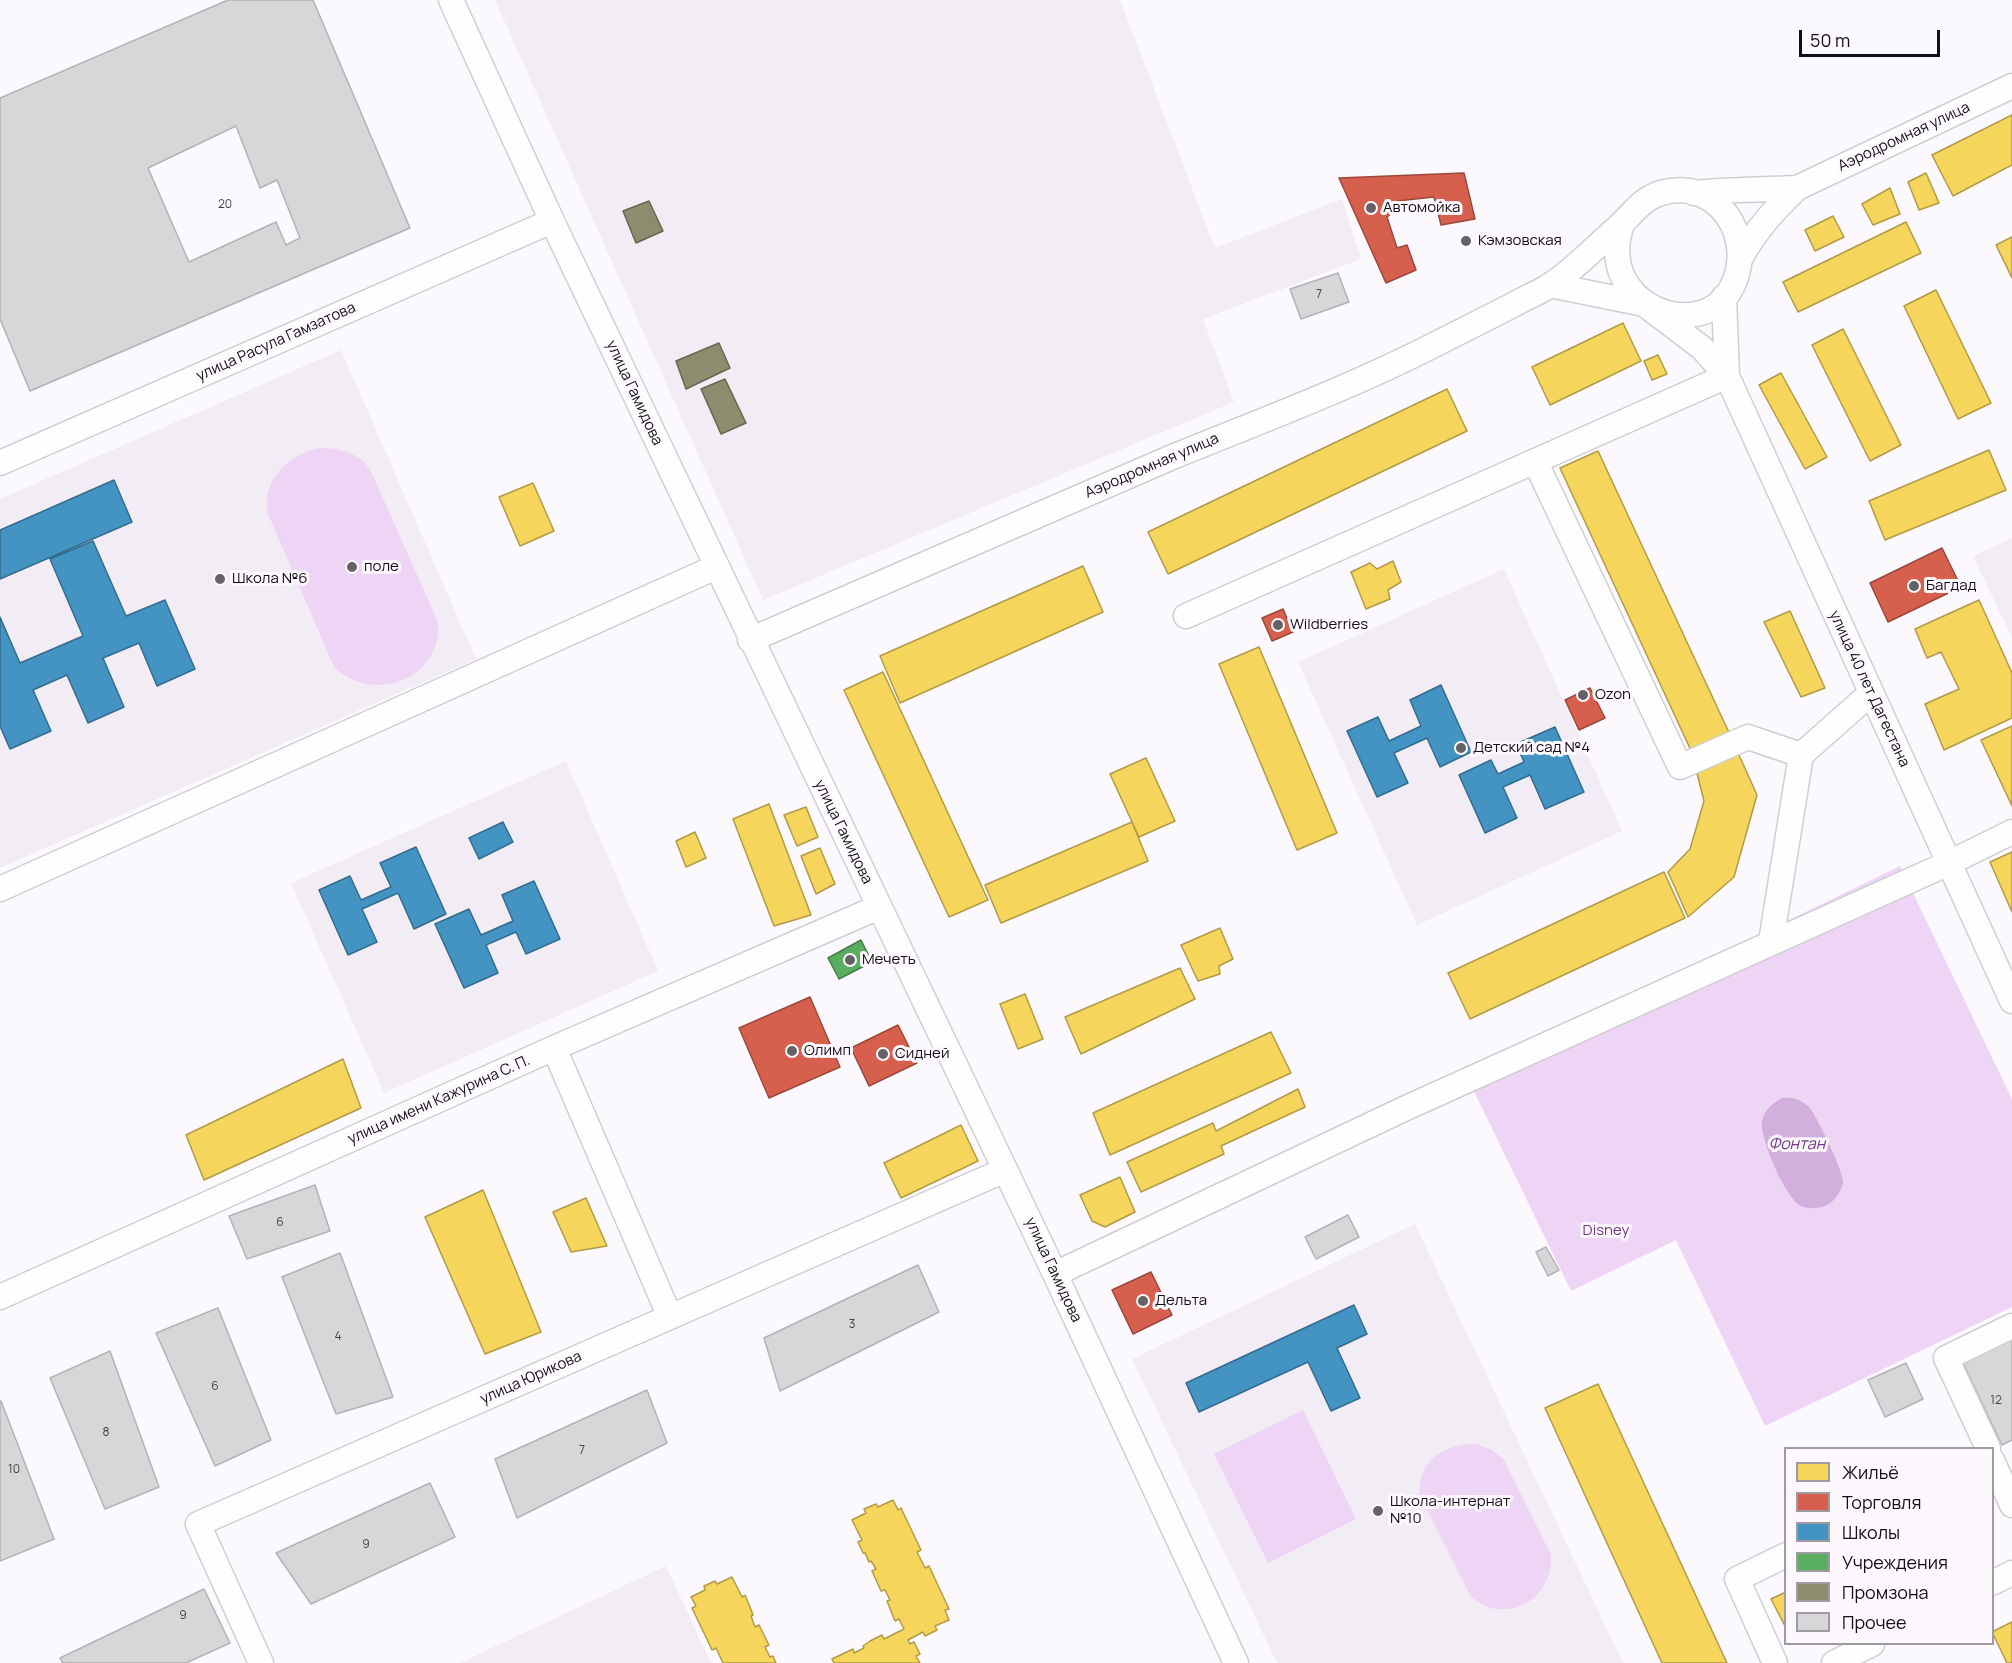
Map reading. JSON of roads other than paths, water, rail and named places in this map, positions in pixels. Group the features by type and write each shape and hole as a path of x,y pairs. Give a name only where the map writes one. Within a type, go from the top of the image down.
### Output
{"street":[{"name":"улица Гамидова","path":"451,0 552,221 750,640 1005,1170 1236,1663"},
{"name":"Аэродромная улица","path":"1797,188 2012,86"},
{"path":"1727,376 1702,348 1644,304 1627,286 1617,261 1616,243 1622,224 1646,199 1668,191 1694,193 1717,190 1797,188"},
{"path":"1550,285 1687,315 1709,309 1732,287 1740,259 1769,214 1797,188"},
{"path":"1694,193 1711,201 1728,216 1738,237 1740,259"},
{"name":"улица Расула Гамзатова","path":"0,463 552,221"},
{"name":"Аэродромная улица","path":"750,640 983,537 1405,360 1550,285 1622,224"},
{"path":"1724,297 1727,376"},
{"path":"1186,616 1727,376"},
{"name":"улица 40 лет Дагестана","path":"1727,376 2012,1001"},
{"path":"1535,461 1680,767 1748,737 1801,755"},
{"path":"0,889 716,567"},
{"path":"1771,942 1801,755 1871,693"},
{"path":"1054,1274 1406,1108 1949,863 2012,832"},
{"name":"улица имени Кажурина С. П.","path":"0,1298 554,1048 879,908"},
{"path":"554,1048 670,1317"},
{"name":"улица Юрикова","path":"261,1663 198,1524 1005,1170"},
{"path":"1987,1447 1946,1358 2012,1326"},
{"path":"1994,1464 2012,1505"},
{"path":"1775,1663 1737,1579 1784,1556"},
{"path":"1994,1582 2012,1573"},
{"path":"1834,1663 1870,1645"}],"water":[{"name":"Фонтан","path":"1782,1098 1798,1100 1810,1108 1839,1168 1843,1183 1841,1189 1830,1203 1824,1206 1807,1208 1795,1201 1781,1180 1769,1153 1762,1121 1769,1107"}],"place":[{"name":"Автомойка","path":"1371,208"},
{"name":"Кэмзовская","path":"1466,241"},
{"name":"поле","path":"352,567"},
{"name":"Школа №6","path":"220,579"},
{"name":"Багдад","path":"1914,586"},
{"name":"Wildberries","path":"1278,625"},
{"name":"Ozon","path":"1583,695"},
{"name":"Детский сад №4","path":"1461,748"},
{"name":"Мечеть","path":"850,960"},
{"name":"Олимп","path":"792,1051"},
{"name":"Сидней","path":"883,1054"},
{"name":"Дельта","path":"1143,1301"},
{"name":"Школа-интернат №10","path":"1378,1511"}],"park label":[{"name":"Disney","path":"1606,1231"}]}
